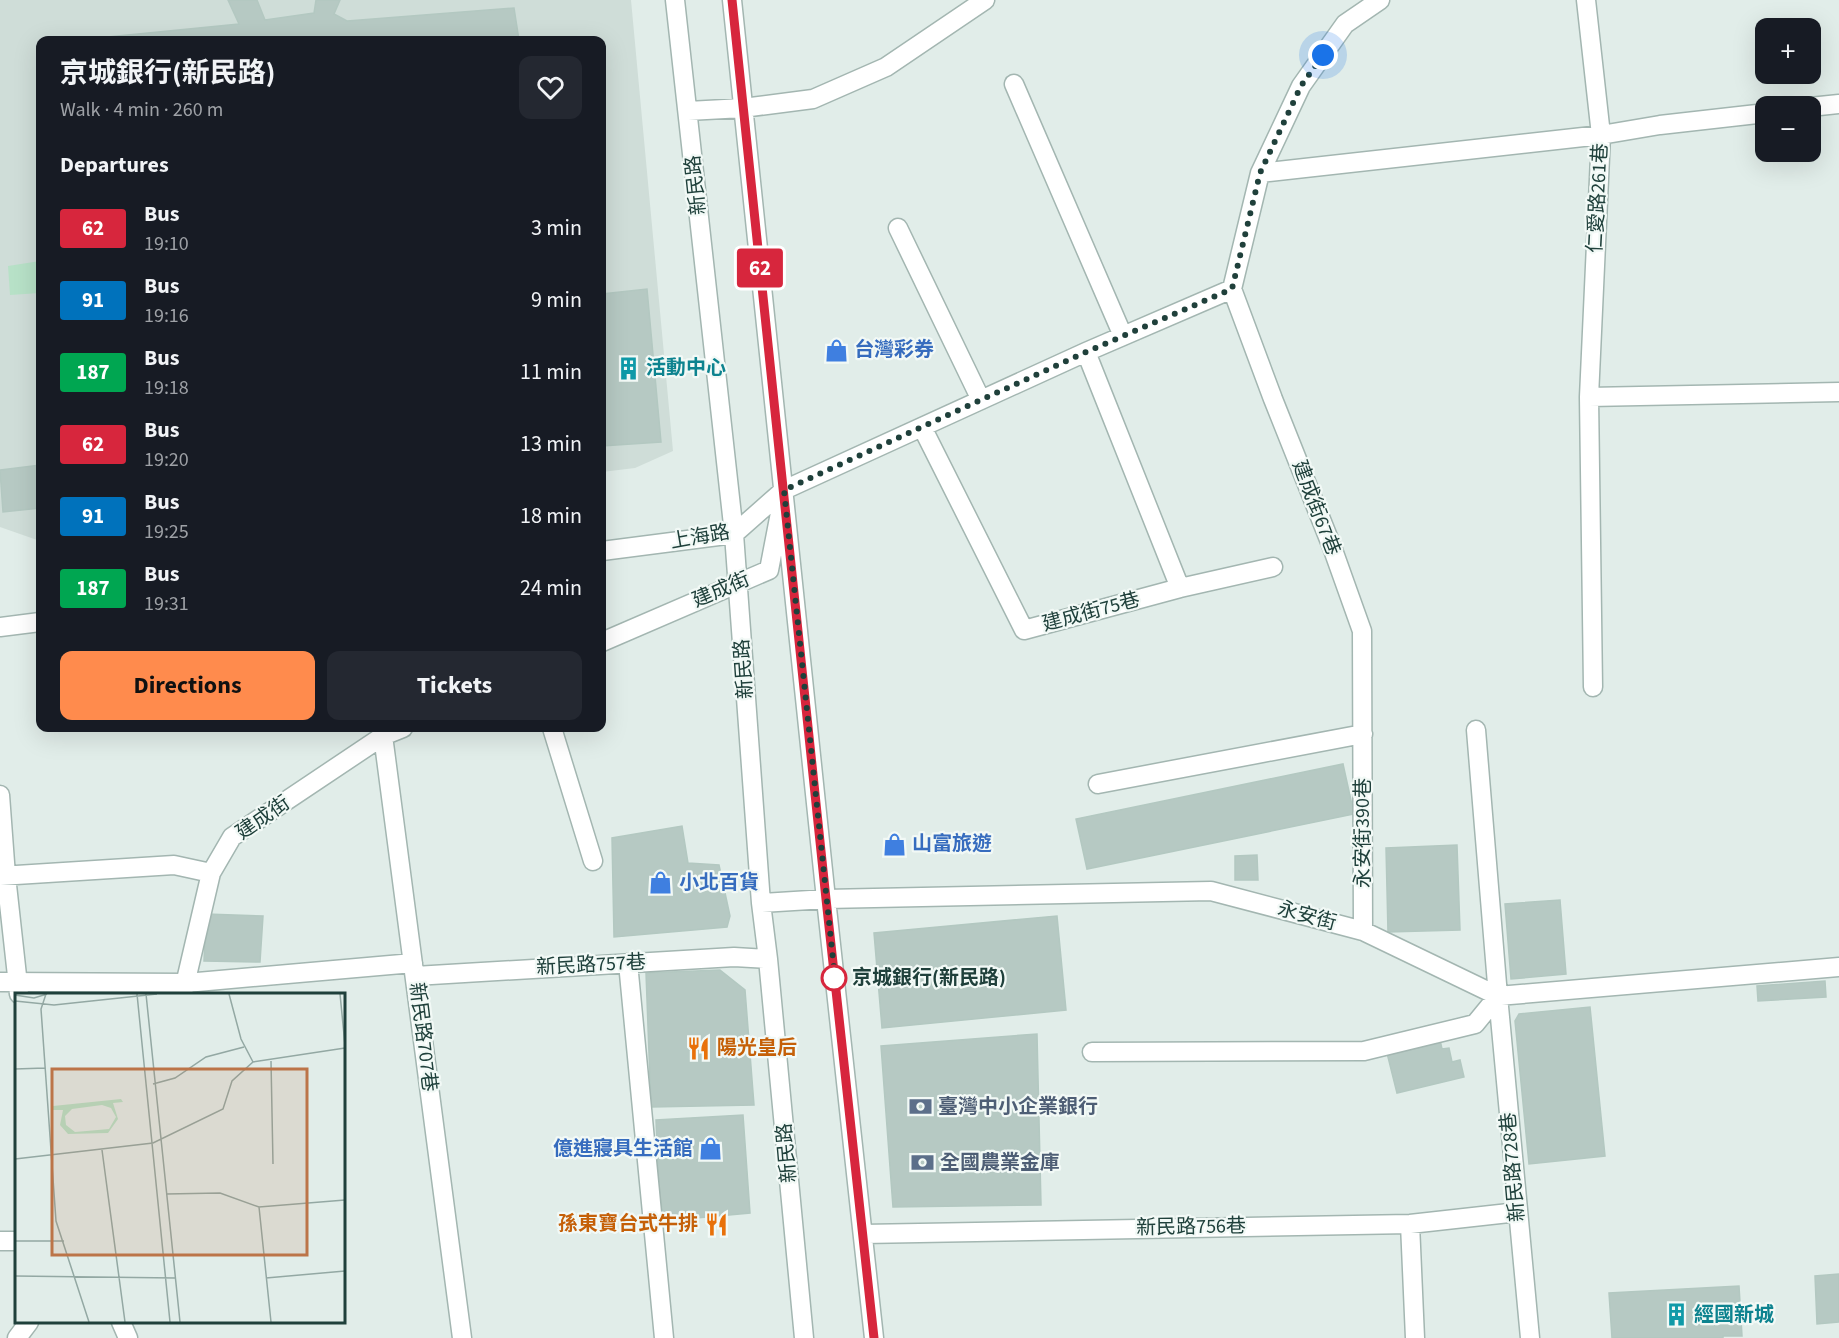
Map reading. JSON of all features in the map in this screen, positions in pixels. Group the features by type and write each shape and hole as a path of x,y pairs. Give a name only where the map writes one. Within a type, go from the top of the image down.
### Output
{"street":[{"name":"新民路","path":"675,0 734,534 762,903 804,1338"},
{"path":"732,0 874,1338"},
{"path":"688,111 743,108 813,99 886,67 985,0"},
{"path":"784,490 1086,352 1232,289 1260,173 1301,86 1345,24 1380,0"},
{"name":"仁愛路261巷","path":"1586,0 1601,135 1589,397 1593,687"},
{"path":"1014,84 1124,336"},
{"path":"1821,106 1839,104"},
{"path":"1260,173 1601,135 1755,113"},
{"path":"898,228 981,400"},
{"name":"建成街67巷","path":"1232,289 1332,547 1362,631 1363,734"},
{"path":"1086,352 1180,588"},
{"path":"1589,397 1839,392"},
{"name":"建成街75巷","path":"922,427 1024,630 1180,588 1273,567"},
{"name":"上海路","path":"606,550 734,534 784,490"},
{"name":"建成街","path":"606,640 769,570 784,490"},
{"path":"0,627 36,622"},
{"name":"新民路728巷","path":"1476,730 1530,1338"},
{"name":"建成街","path":"184,989 211,873 232,837 383,732"},
{"name":"新民路707巷","path":"383,732 462,1338"},
{"path":"553,732 593,861"},
{"path":"1098,784 1363,734"},
{"name":"永安街390巷","path":"1363,734 1363,931"},
{"path":"0,795 3,876 12,986"},
{"path":"3,876 174,865 211,873"},
{"name":"永安街","path":"762,903 826,899 1211,891 1363,931 1498,996"},
{"name":"新民路757巷","path":"12,986 184,989 414,970 734,957 768,959"},
{"path":"628,963 664,1338"},
{"path":"1092,1052 1364,1051 1475,1024 1498,996 1839,967"},
{"name":"新民路756巷","path":"863,1234 1410,1224 1518,1212"},
{"path":"1410,1224 1414,1338"},
{"path":"17,1338 28,1323"},
{"path":"121,1323 128,1338"}],"shaded area":[{"path":"0,0 631,0 673,451 635,468 606,472 606,36 36,36 36,540 0,527"}],"green space":[{"path":"36,262 36,293 10,295 8,266"}],"building":[{"path":"228,0 257,0 265,20 314,13 316,0 340,0 334,14 347,21 514,8 518,36 118,36 239,24"},
{"name":"活動中心","path":"647,289 661,442 606,446 606,294"},
{"path":"36,466 36,508 3,512 0,470"},
{"path":"1343,764 1354,814 1087,869 1076,819"},
{"path":"682,826 688,863 719,865 730,916 727,927 614,937 612,838"},
{"path":"1457,845 1460,930 1388,932 1386,848"},
{"path":"1257,855 1258,880 1235,880 1235,856"},
{"path":"1560,900 1566,974 1511,979 1505,904"},
{"path":"206,914 263,916 260,962 204,961"},
{"path":"1057,916 1066,1010 882,1028 874,933"},
{"name":"陽光皇后","path":"720,970 745,990 754,1105 651,1107 646,973"},
{"path":"1825,981 1826,997 1758,1001 1757,986"},
{"path":"1590,1007 1605,1156 1529,1164 1515,1021 1519,1014"},
{"path":"1037,1034 1041,1205 893,1207 881,1046"},
{"path":"1440,1040 1442,1049 1449,1048 1452,1062 1460,1060 1464,1077 1397,1093 1387,1053"},
{"path":"743,1115 750,1213 664,1221 659,1188 656,1120"},
{"path":"1839,1274 1839,1322 1817,1324 1815,1276"},
{"name":"經國新城","path":"1739,1286 1742,1336 1612,1338 1609,1293"}],"bus line":[{"name":"62","path":"732,0 874,1338"}],"place":[{"name":"台灣彩券","path":"836,350"},
{"name":"活動中心","path":"628,368"},
{"name":"山富旅遊","path":"894,844"},
{"name":"小北百貨","path":"661,883"},
{"name":"京城銀行(新民路)","path":"834,978"},
{"name":"陽光皇后","path":"699,1048"},
{"name":"臺灣中小企業銀行","path":"920,1107"},
{"name":"億進寢具生活館","path":"711,1149"},
{"name":"全國農業金庫","path":"922,1163"},
{"name":"孫東寶台式牛排","path":"716,1224"},
{"name":"經國新城","path":"1676,1315"}],"route":[{"path":"834,978 836,988 784,490 1086,352 1232,289 1260,173 1301,86 1323,55"}]}
